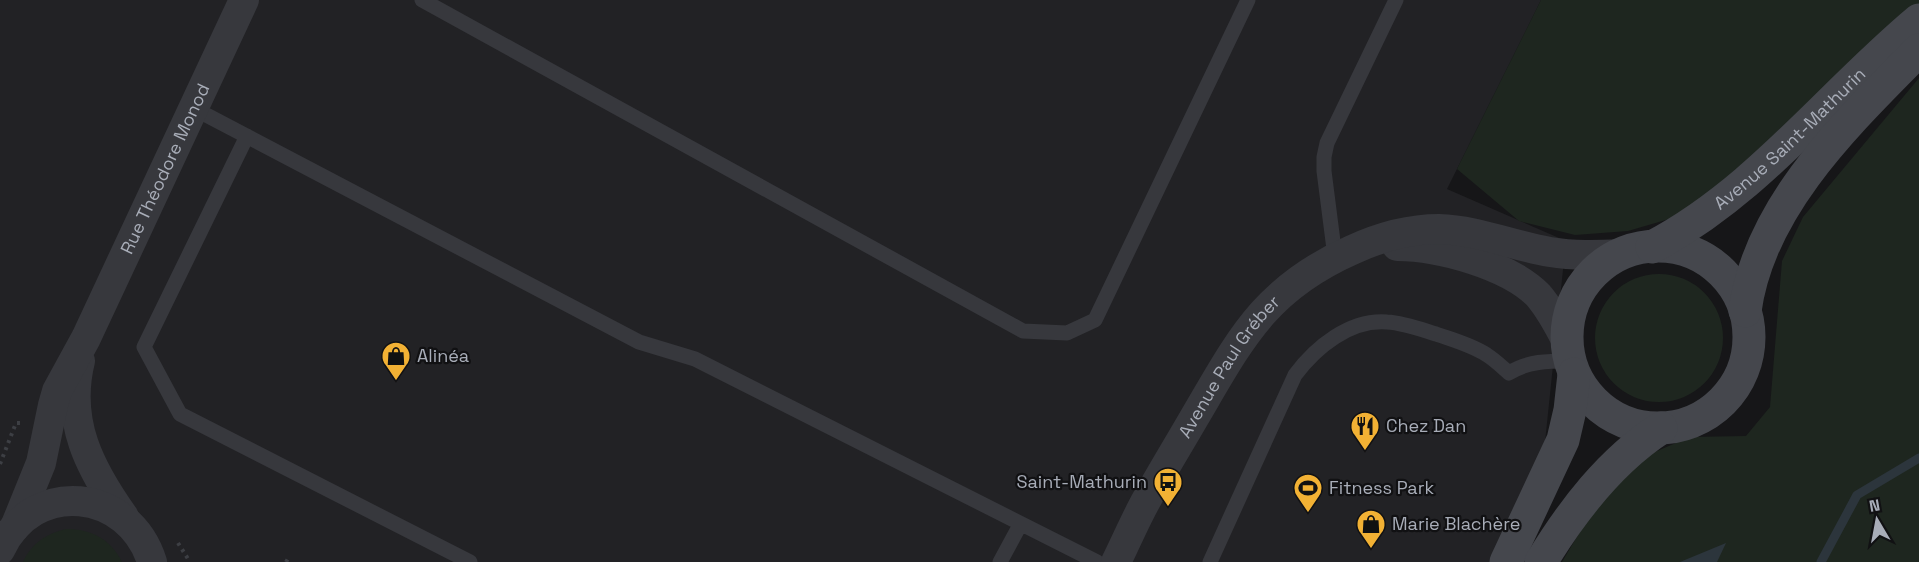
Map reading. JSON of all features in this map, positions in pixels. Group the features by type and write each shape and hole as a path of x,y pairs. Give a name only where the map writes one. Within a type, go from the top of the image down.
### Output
{"street":[{"name":"Rue Théodore Monod","path":"7,538 41,463 57,391 86,338 244,0"},
{"name":"Avenue Saint-Mathurin","path":"1637,250 1685,229 1738,188 1783,150 1919,20"},
{"name":"Avenue Saint-Mathurin","path":"1745,311 1752,275 1760,256 1780,215 1806,172 1834,139 1919,50"},
{"name":"Avenue Paul Gréber","path":"1116,562 1147,498 1251,325 1265,308 1296,281 1335,257 1391,234 1421,230 1459,231 1567,255 1594,256 1637,250"},
{"name":"Avenue Paul Gréber","path":"1335,257 1369,249 1404,246 1436,250 1482,264 1515,278 1533,291 1551,313 1570,359"},
{"path":"1506,562 1563,440 1570,410 1568,320 1579,292 1598,269 1609,260 1637,250 1678,249 1694,254 1723,274 1734,288 1745,311 1749,337 1747,354 1738,379 1729,394 1717,406 1687,424 1661,428 1638,426 1609,414 1586,394 1570,359"},
{"name":"Rue Théodore Monod","path":"86,338 76,385 79,431 89,461 98,478 142,539 152,562"},
{"path":"1541,562 1571,516 1605,475 1629,451 1661,428"},
{"name":"Avenue Paul Gréber","path":"1099,562 1147,498"},
{"path":"7,538 31,513 40,508 70,501 101,506 120,515 128,522"}],"lane":[{"path":"422,0 1023,331 1067,333 1095,320 1248,0"},
{"path":"1335,257 1324,157 1328,143 1396,0"},
{"path":"193,108 639,342 695,359 1020,525 1099,562"},
{"path":"247,136 144,347 180,414 470,562"},
{"path":"1210,562 1295,375 1305,361 1337,336 1370,322 1402,324 1470,346 1487,355 1509,373 1519,366 1570,359"},
{"path":"1000,562 1020,525"}],"path":[{"path":"0,464 16,423 25,422"},
{"path":"176,539 190,562"},
{"path":"286,562 289,557"}],"shaded area":[{"path":"0,0 1541,0 1447,189 1566,241 1545,442 1490,562 0,562"},
{"path":"1541,0 1919,0 1919,9 1693,212 1628,231 1575,235 1519,221 1457,169"},
{"path":"1919,78 1919,562 1562,562 1597,503 1650,454 1690,437 1746,436 1770,407 1782,261 1803,217"},
{"path":"1659,274 1683,279 1704,293 1718,314 1723,338 1718,362 1704,383 1683,397 1659,402 1635,397 1614,383 1600,362 1595,338 1600,314 1614,293 1635,279"},
{"path":"66,529 92,533 106,541 122,562 23,562 40,540"},
{"path":"1726,543 1717,562 1680,562"}],"waterway":[{"path":"1821,562 1857,495 1919,458"}],"place":[{"name":"Alinéa","path":"396,382"},
{"name":"Chez Dan","path":"1365,452"},
{"name":"Saint-Mathurin","path":"1168,508"},
{"name":"Fitness Park","path":"1308,514"},
{"name":"Marie Blachère","path":"1371,550"}]}
